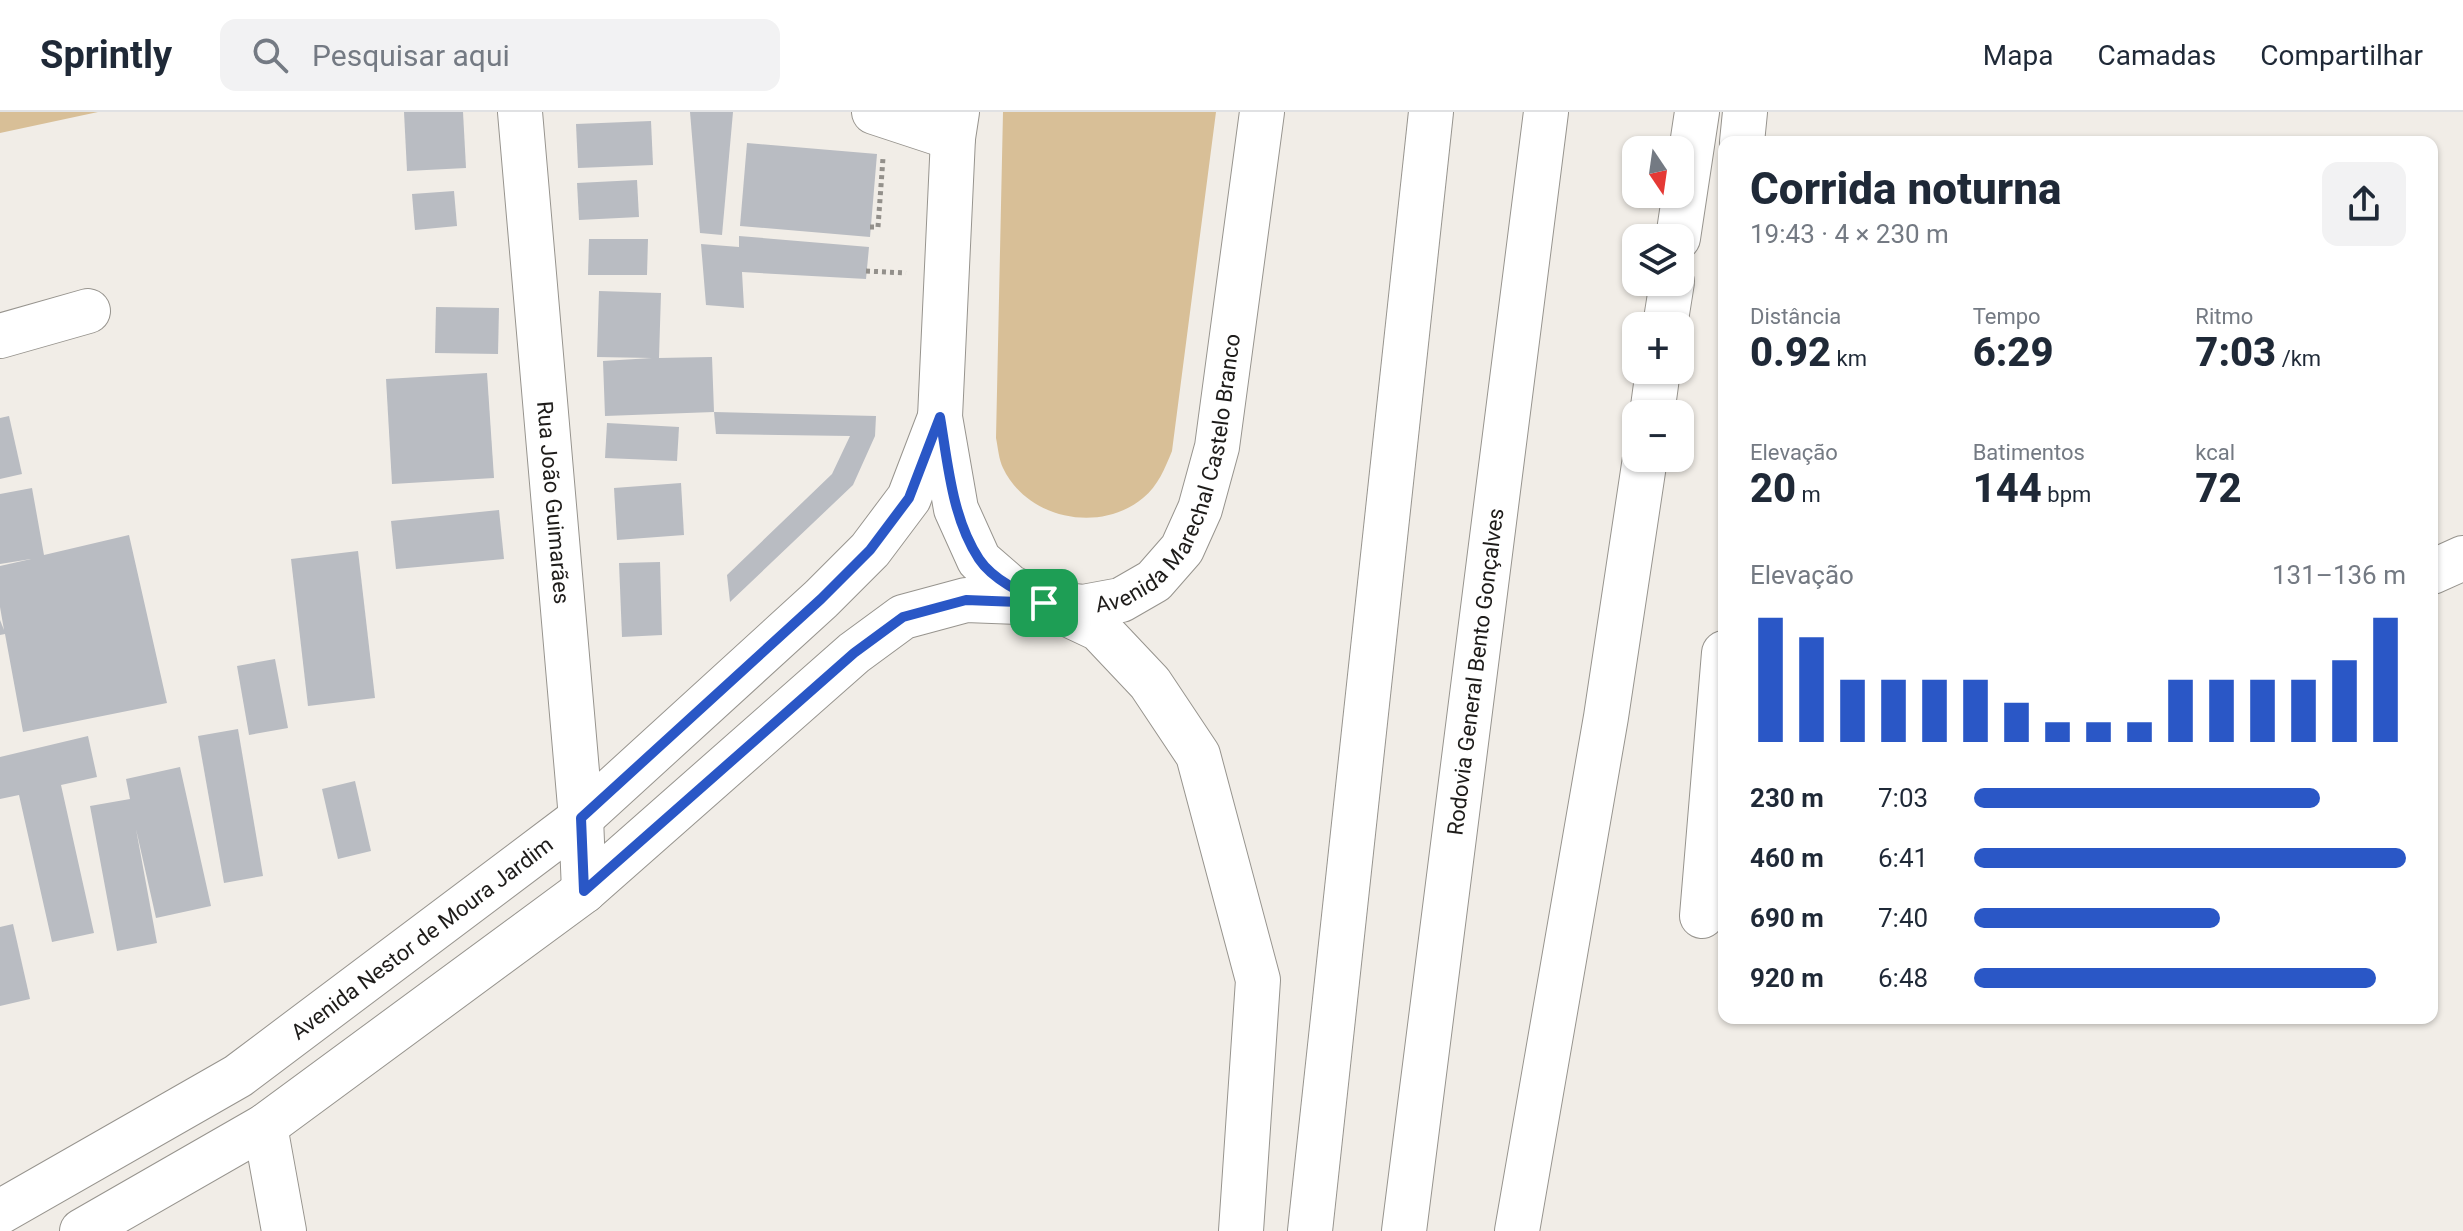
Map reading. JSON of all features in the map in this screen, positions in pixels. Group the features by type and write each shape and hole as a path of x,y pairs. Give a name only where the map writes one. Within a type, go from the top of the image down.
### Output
{"main road":[{"name":"Rua João Guimarães","path":"520,112 581,818 584,891"},
{"path":"874,112 952,121"},
{"name":"Avenida Marechal Castelo Branco","path":"952,121 940,417 956,509 979,560 1010,587 1044,603 1083,607 1121,600 1154,581 1182,549 1200,509 1217,447 1262,112"},
{"path":"1310,1231 1431,112"},
{"name":"Rodovia General Bento Gonçalves","path":"1404,1231 1546,112"},
{"path":"1680,224 1697,112"},
{"path":"1743,136 1745,112"},
{"path":"0,336 88,311"},
{"name":"Avenida Nestor de Moura Jardim","path":"0,1212 238,1076 581,818 821,599 870,550 909,498 940,417"},
{"path":"1517,1231 1606,717 1643,472"},
{"path":"2438,569 2463,558"},
{"path":"82,1231 265,1126 584,891 854,653 903,617 966,600 1044,603 1099,629 1150,683 1198,755 1258,980 1241,1231"},
{"path":"1702,916 1718,725"},
{"path":"265,1126 284,1231"}],"path":[{"path":"870,227 878,227 878,186 883,155"}],"shaded area":[{"path":"0,112 98,112 0,133"},
{"path":"1003,112 1216,112 1172,451 1153,488 1143,498 1126,509 1106,516 1066,516 1047,509 1029,499 1014,485 1000,461 996,438"}],"building":[{"path":"404,112 463,112 466,168 407,171"},
{"path":"690,112 733,112 722,235 700,233"},
{"path":"651,121 653,165 578,168 576,124"},
{"path":"747,143 877,154 870,237 740,226"},
{"path":"637,180 639,217 579,220 577,183"},
{"path":"454,191 457,226 415,230 412,194"},
{"path":"739,236 869,247 866,279 742,272 744,308 706,305 701,244 739,247"},
{"path":"589,239 648,239 647,275 588,275"},
{"path":"599,291 661,293 659,358 712,357 714,412 605,416 603,361 652,358 597,357"},
{"path":"436,307 499,308 498,354 435,353"},
{"path":"487,373 494,478 392,484 386,379"},
{"path":"714,412 876,416 875,436 853,485 730,602 727,575 832,474 850,436 716,434"},
{"path":"9,416 22,474 0,479 0,418"},
{"path":"607,423 679,427 677,461 605,458"},
{"path":"681,483 684,535 617,540 614,488"},
{"path":"32,488 44,555 129,535 167,703 23,732 5,634 0,635 0,620 4,630 0,607 0,566 31,559 0,564 0,494"},
{"path":"499,510 504,559 396,569 391,521"},
{"path":"358,551 375,698 308,706 291,559"},
{"path":"660,562 662,635 622,637 619,563"},
{"path":"275,659 288,728 249,735 237,666"},
{"path":"238,729 263,876 224,883 198,736"},
{"path":"88,736 97,777 61,785 94,933 52,942 19,795 0,799 0,757"},
{"path":"180,767 211,906 156,918 136,829 157,943 117,951 90,806 130,799 126,779"},
{"path":"355,781 371,851 338,859 322,789"},
{"path":"13,924 30,999 0,1006 0,927"}],"route":[{"path":"940,417 956,509 979,560 1010,587 1044,603 966,600 903,617 854,653 584,891 581,818 821,599 870,550 909,498 940,417"}]}
